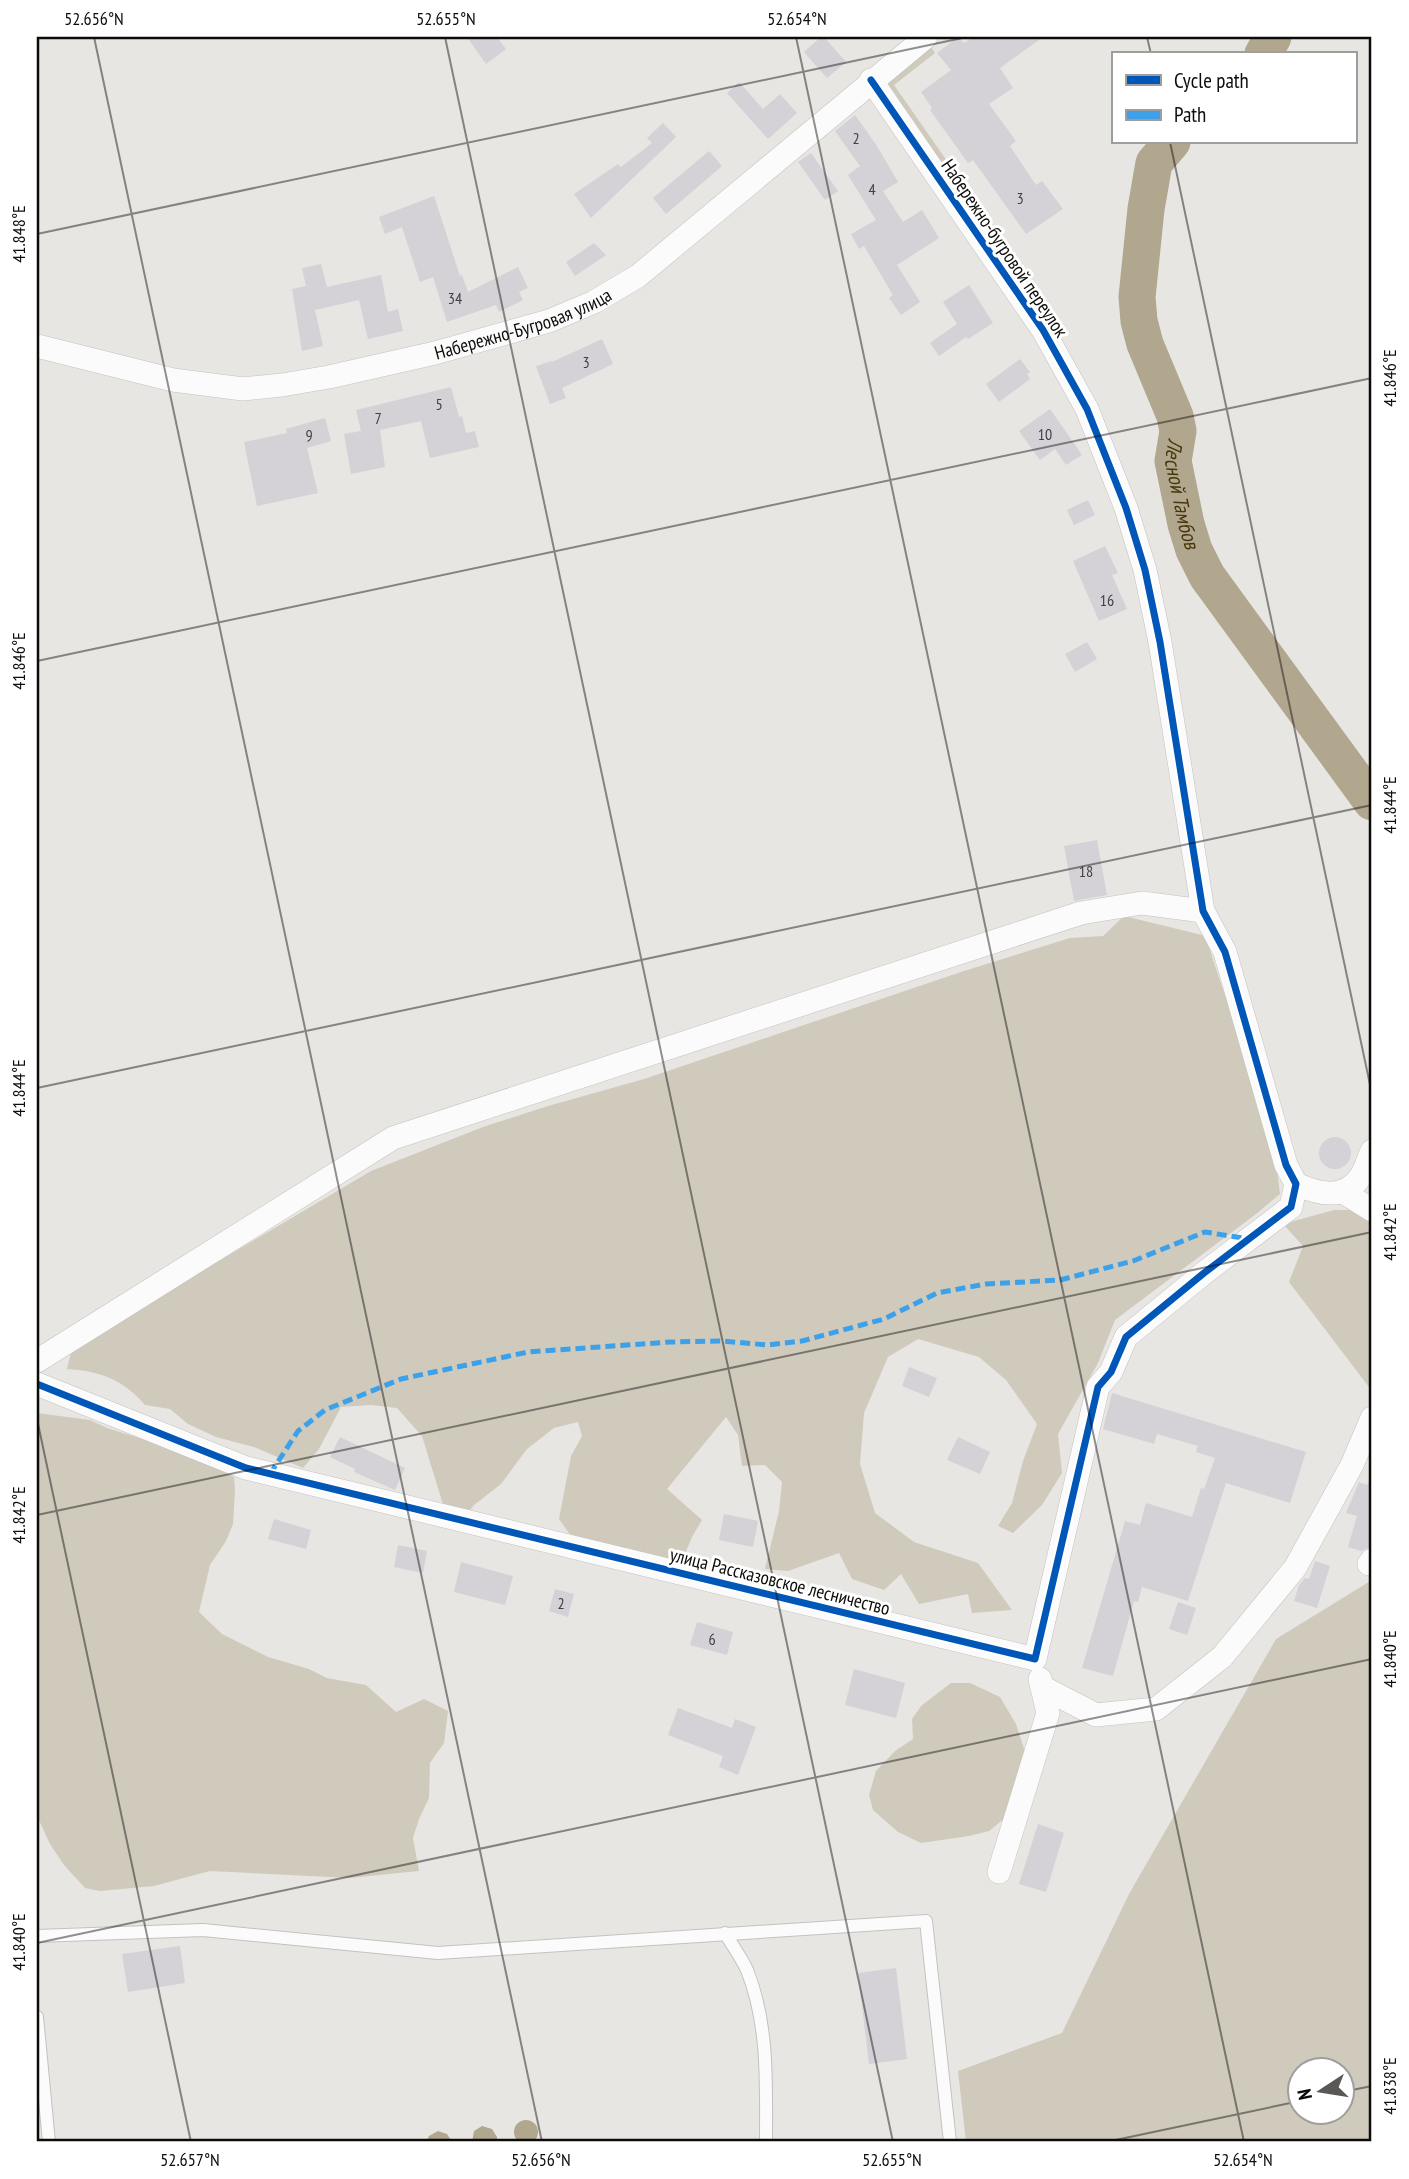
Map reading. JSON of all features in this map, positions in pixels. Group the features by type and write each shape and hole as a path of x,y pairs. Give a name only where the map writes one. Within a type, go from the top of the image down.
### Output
{"street":[{"name":"Набережно-Бугровая улица","path":"37,346 173,380 243,388 329,377 435,354 549,321 594,302 638,276 926,37"},
{"name":"Набережно-бугровой переулок","path":"872,80 1043,330 1087,409 1126,508 1145,570 1160,642 1203,911 1225,952 1286,1165 1296,1184"},
{"path":"37,1361 393,1138 1081,913 1142,903 1203,911"},
{"path":"999,1872 1048,1713 1035,1659 1098,1387 1111,1373 1126,1337 1291,1207 1296,1184 1319,1194 1343,1192 1361,1177 1372,1151"},
{"path":"1343,1192 1372,1210"},
{"name":"улица Рассказовское лесничество","path":"37,1384 246,1468 1035,1659"},
{"path":"1042,1687 1096,1715 1156,1709 1222,1657 1295,1568 1352,1465 1372,1418"}],"lane":[{"path":"37,1936 203,1930 438,1953 926,1921 950,2142"},
{"path":"725,1933 746,1968 757,2001 766,2067 766,2142"},
{"path":"37,2017 49,2142"}],"shaded area":[{"path":"930,46 935,53 894,85 1007,247 997,254 887,86 888,81"},
{"path":"1013,256 1053,313 1042,321 1003,263"},
{"path":"1124,916 1206,936 1268,1123 1280,1194 1115,1320 1098,1363 1058,1434 1062,1473 1042,1505 1013,1533 998,1526 1012,1503 1023,1461 1037,1424 1006,1380 979,1357 918,1339 888,1357 864,1413 860,1464 875,1513 914,1542 978,1563 1012,1610 972,1613 968,1594 919,1604 901,1574 884,1590 852,1579 839,1553 788,1571 765,1569 779,1511 782,1482 765,1465 742,1466 738,1435 726,1417 667,1489 702,1520 682,1561 662,1562 571,1536 559,1519 571,1456 582,1436 578,1422 554,1428 527,1449 501,1484 468,1513 445,1511 422,1436 397,1408 371,1405 341,1407 319,1449 303,1468 254,1447 216,1437 188,1424 170,1409 145,1405 128,1389 110,1378 67,1369 72,1348 371,1171 483,1127 644,1079 964,971 1070,938 1103,936"},
{"path":"1372,1191 1372,1391 1289,1282 1303,1246 1283,1224 1334,1210 1359,1210"},
{"path":"37,1413 90,1420 178,1450 234,1477 233,1524 226,1541 210,1565 199,1612 222,1634 268,1657 309,1669 327,1678 366,1685 396,1712 424,1699 448,1711 444,1743 430,1763 429,1798 413,1838 419,1871 350,1878 210,1871 154,1886 100,1891 85,1888 64,1865 50,1844 37,1816"},
{"path":"1372,1580 1372,2142 966,2142 958,2071 1062,2033 1129,1894 1276,1639"},
{"path":"951,1683 970,1683 1000,1697 1016,1724 1026,1755 1010,1814 989,1831 921,1843 898,1832 873,1810 869,1795 876,1771 895,1751 913,1739 912,1719 921,1706"},
{"path":"526,2120 535,2123 538,2132 535,2141 526,2144 517,2141 514,2132 517,2123"},
{"path":"482,2126 492,2129 497,2142 472,2142 474,2131"},
{"path":"438,2131 447,2134 452,2142 426,2142 429,2136"}],"building":[{"path":"467,37 497,37 506,49 486,64"},
{"path":"824,37 846,62 827,78 804,52"},
{"path":"958,37 964,43 973,37 1043,37 1000,68 1013,88 989,104 1016,141 1010,146 1036,185 1042,181 1063,209 1026,234 973,160 968,163 930,110 932,108 921,92 951,70 937,53"},
{"path":"739,82 763,109 780,94 797,113 768,139 727,93"},
{"path":"855,115 898,182 883,191 903,222 922,210 939,238 897,265 920,302 901,315 889,298 893,295 864,246 859,249 851,234 876,220 848,175 860,166 835,131"},
{"path":"663,123 676,137 591,218 574,194 618,164 621,167 652,143 647,138"},
{"path":"709,151 722,166 666,214 653,198"},
{"path":"811,153 838,191 825,200 798,162"},
{"path":"434,196 460,276 462,275 468,292 518,267 528,288 519,292 523,300 499,312 496,305 447,322 433,277 420,282 402,227 385,234 379,217"},
{"path":"594,243 606,255 575,276 566,262"},
{"path":"321,264 327,287 381,275 388,312 398,309 403,331 368,339 359,300 315,310 323,346 302,351 292,289 306,286 302,268"},
{"path":"969,285 993,323 968,339 966,337 939,356 930,343 957,324 943,302"},
{"path":"602,339 613,364 562,388 566,398 550,404 536,366 552,362"},
{"path":"1020,359 1030,372 1027,374 1030,379 999,402 986,384"},
{"path":"451,387 466,433 475,431 479,447 430,458 421,421 380,430 385,467 351,474 344,434 361,431 356,410"},
{"path":"1050,409 1082,455 1066,465 1055,449 1040,460 1019,431"},
{"path":"325,418 331,441 307,448 318,493 257,506 244,442 287,433 286,429"},
{"path":"1088,500 1095,515 1074,525 1067,510"},
{"path":"1105,546 1118,573 1112,575 1127,609 1099,621 1073,561"},
{"path":"1087,642 1097,659 1075,672 1065,654"},
{"path":"1097,840 1107,895 1074,901 1064,846"},
{"path":"1335,1137 1346,1142 1351,1153 1346,1164 1335,1169 1324,1164 1319,1153 1324,1142"},
{"path":"909,1367 937,1378 929,1397 902,1386"},
{"path":"1112,1393 1306,1452 1290,1503 1226,1483 1188,1601 1142,1587 1138,1602 1134,1601 1113,1676 1082,1668 1125,1521 1140,1525 1146,1503 1192,1517 1201,1488 1204,1489 1215,1458 1196,1452 1198,1446 1157,1434 1154,1444 1103,1429"},
{"path":"340,1437 405,1468 395,1490 354,1472 355,1469 330,1457"},
{"path":"958,1437 990,1452 980,1474 947,1460"},
{"path":"1372,1481 1372,1546 1361,1551 1348,1547 1357,1516 1346,1513 1359,1482 1367,1485"},
{"path":"724,1514 758,1521 753,1547 719,1540"},
{"path":"274,1519 311,1530 306,1549 268,1539"},
{"path":"398,1545 427,1551 423,1573 394,1567"},
{"path":"1315,1561 1330,1566 1317,1608 1294,1601 1299,1585 1305,1578 1309,1579"},
{"path":"461,1562 513,1576 505,1605 454,1592"},
{"path":"555,1589 574,1594 568,1617 549,1611"},
{"path":"1178,1602 1196,1608 1187,1635 1169,1629"},
{"path":"697,1622 733,1632 727,1655 690,1645"},
{"path":"854,1669 905,1683 896,1718 845,1705"},
{"path":"678,1708 732,1728 735,1719 756,1727 738,1775 719,1767 723,1756 668,1735"},
{"path":"1038,1824 1064,1833 1046,1892 1019,1884"},
{"path":"180,1946 185,1983 128,1992 122,1954"},
{"path":"896,1968 907,2059 869,2064 858,1973"}],"waterway":[{"name":"Лесной Тамбов","path":"1264,52 1273,37"},
{"name":"Лесной Тамбов","path":"1170,144 1154,163 1146,209 1137,297 1145,344 1175,416 1178,431 1173,461 1186,524 1194,550 1207,576 1372,802"}],"marked path":[{"path":"270,1474 298,1431 325,1410 401,1379 528,1352 670,1342 722,1341 768,1345 802,1341 884,1319 937,1293 986,1284 1060,1280 1133,1261 1205,1232 1249,1239"}],"cycle path":[{"path":"37,1384 246,1468 1035,1659 1098,1387 1111,1372 1126,1337 1291,1207 1296,1184 1286,1165 1225,952 1203,911 1160,642 1145,570 1126,508 1087,409 1043,330 871,80"}]}
